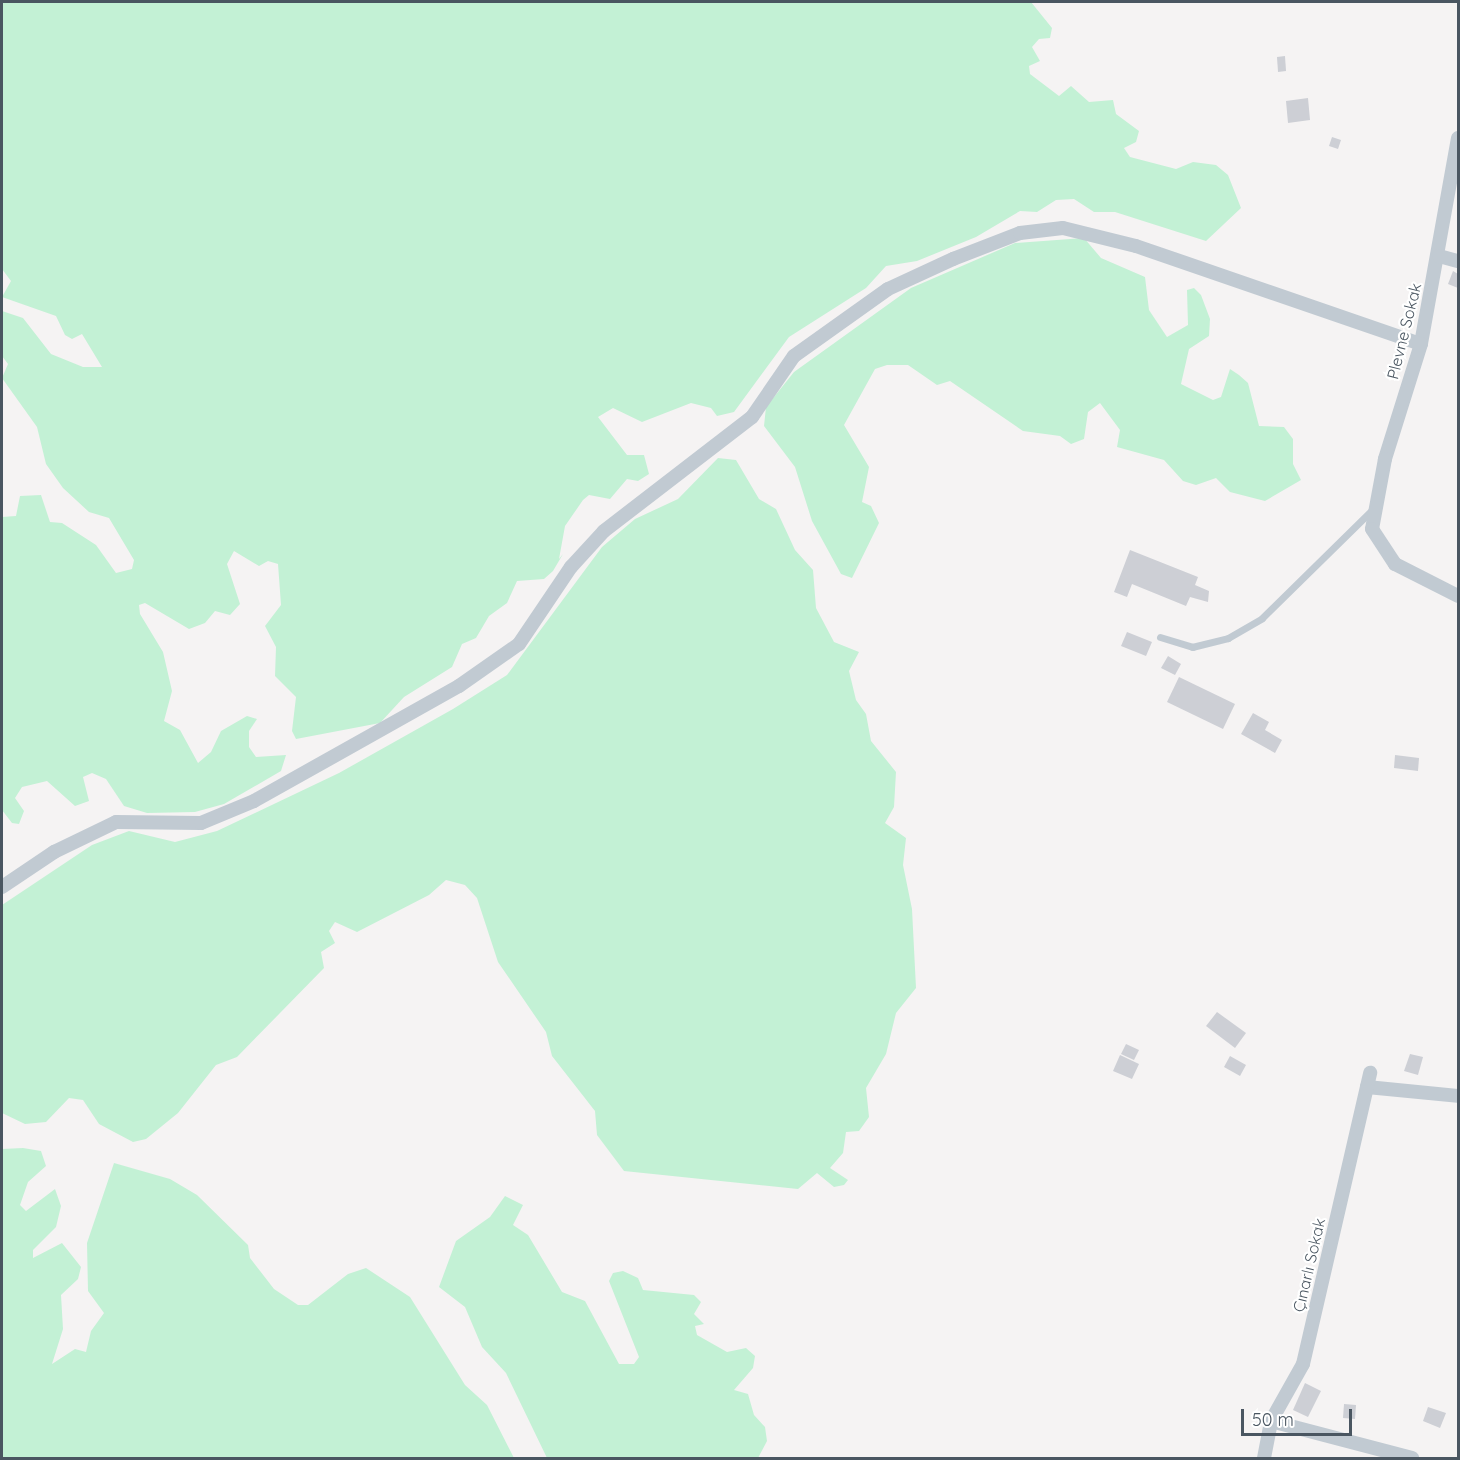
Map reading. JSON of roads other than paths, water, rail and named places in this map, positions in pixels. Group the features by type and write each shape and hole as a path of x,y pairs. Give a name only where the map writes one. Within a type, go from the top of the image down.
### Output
{"street":[{"name":"Plevne Sokak","path":"1458,138 1439,256 1421,344 1372,529 1395,564 1458,596"},
{"path":"2,887 54,852 116,822 201,823 254,801 459,686 519,644 571,567 604,531 752,417 794,356 888,290 953,259 1020,233 1063,228 1136,246 1421,344"},
{"path":"1439,256 1458,261"},
{"name":"Çınarlı Sokak","path":"1264,1458 1271,1421 1303,1364 1369,1080 1458,1096"},
{"path":"1271,1421 1412,1458"}],"lane":[{"path":"1160,637 1192,647 1228,639 1262,618 1376,507"}]}
